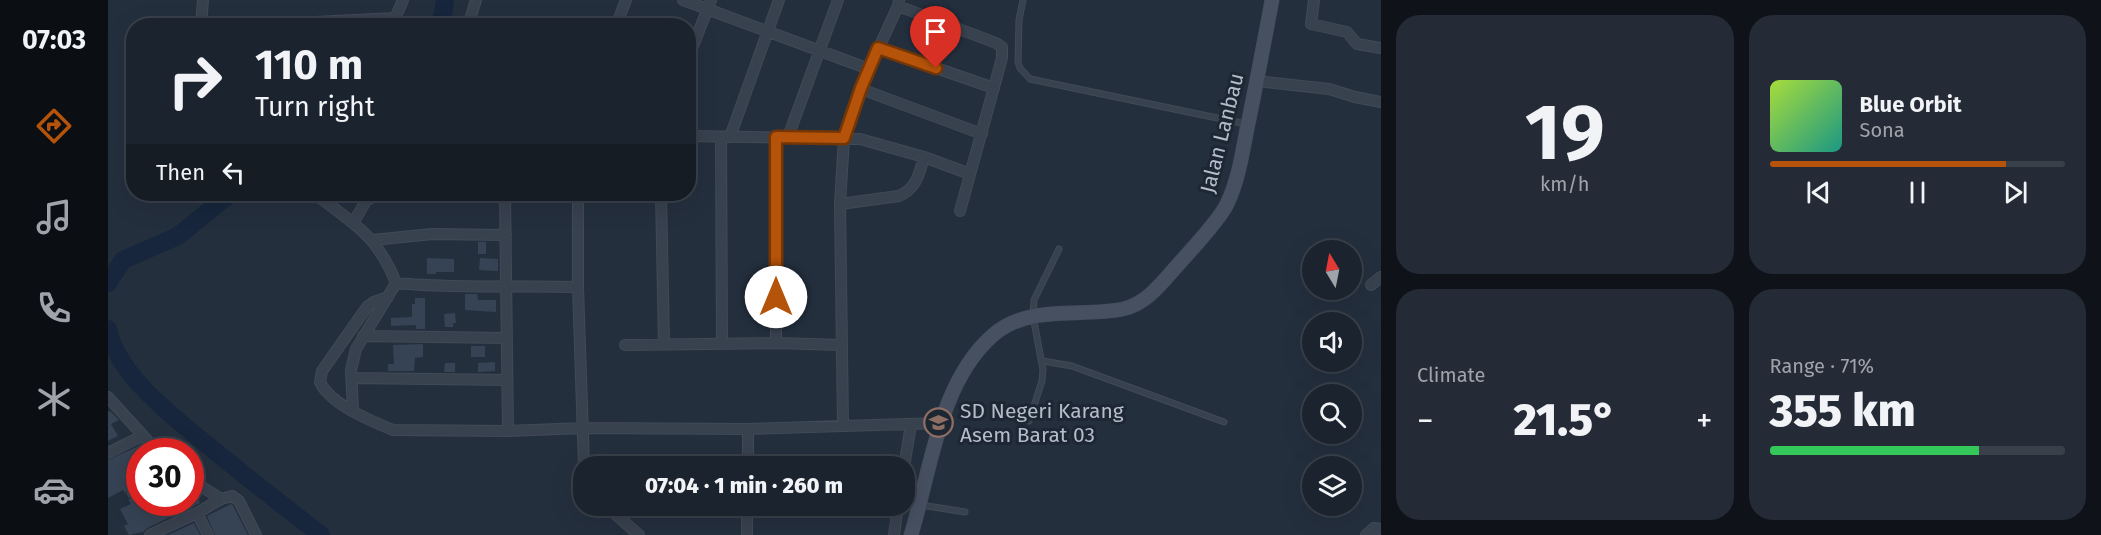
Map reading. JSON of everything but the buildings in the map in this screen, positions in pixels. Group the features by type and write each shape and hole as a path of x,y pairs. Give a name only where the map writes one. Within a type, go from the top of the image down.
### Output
{"street":[{"path":"202,18 203,0"},
{"path":"395,18 403,0"},
{"path":"470,18 476,0"},
{"path":"619,18 626,0"},
{"path":"683,0 709,5 768,31 869,69"},
{"path":"722,343 725,138 779,0"},
{"path":"788,137 838,0"},
{"name":"Jalan Lanbau","path":"910,535 941,423 955,387 966,367 990,337 1009,324 1033,316 1131,307 1156,290 1227,206 1237,177 1272,0"},
{"path":"1314,0 1311,24 1347,32 1357,44 1381,48"},
{"path":"843,425 840,204 844,138 861,88 899,3 999,45 1003,52 960,211"},
{"path":"696,39 709,5"},
{"path":"878,48 994,88"},
{"path":"1257,81 1329,89 1381,102"},
{"path":"861,88 982,134"},
{"path":"696,136 844,138 877,142 970,174"},
{"path":"776,137 776,343"},
{"path":"840,204 907,193 917,179 924,157"},
{"path":"324,201 373,240 390,266 396,283 363,336 353,360 353,410"},
{"path":"353,223 366,201"},
{"path":"505,201 507,431"},
{"path":"578,201 578,287 584,456"},
{"path":"661,201 664,344"},
{"path":"373,240 442,234 506,235"},
{"path":"1371,285 1381,277"},
{"path":"396,283 444,286 578,287"},
{"path":"388,297 374,302 367,308 320,376 320,382 329,396 393,430 748,429 941,423"},
{"path":"363,336 507,338"},
{"path":"625,345 776,343 841,345"},
{"path":"352,378 507,380"},
{"path":"108,397 142,436 108,453"},
{"path":"906,456 911,425"},
{"path":"748,429 748,456"},
{"path":"204,488 221,499"},
{"path":"204,509 221,499 232,496 239,501 256,535"},
{"path":"156,534 191,516"},
{"path":"198,516 208,535"},
{"path":"617,516 639,535"},
{"path":"747,516 747,535"},
{"path":"894,535 897,516"},
{"path":"1366,535 1374,528 1381,529"}],"lane":[{"path":"1023,0 1019,20 1018,62 1020,68 1030,79 1248,124"},
{"path":"1029,421 1042,381 1043,361 1033,316 1035,300 1059,249"},
{"path":"1043,361 1072,366 1224,422"},
{"path":"920,504 964,512"}],"waterway":[{"path":"441,18 445,0"},
{"path":"108,283 123,260 178,236 221,201"},
{"path":"108,329 114,347 124,365 152,397 185,427 321,535"}],"place":[{"name":"SD Negeri Karang Asem Barat 03","path":"939,423"}],"route":[{"path":"776,297 776,137 844,138 878,48 936,68"}]}
